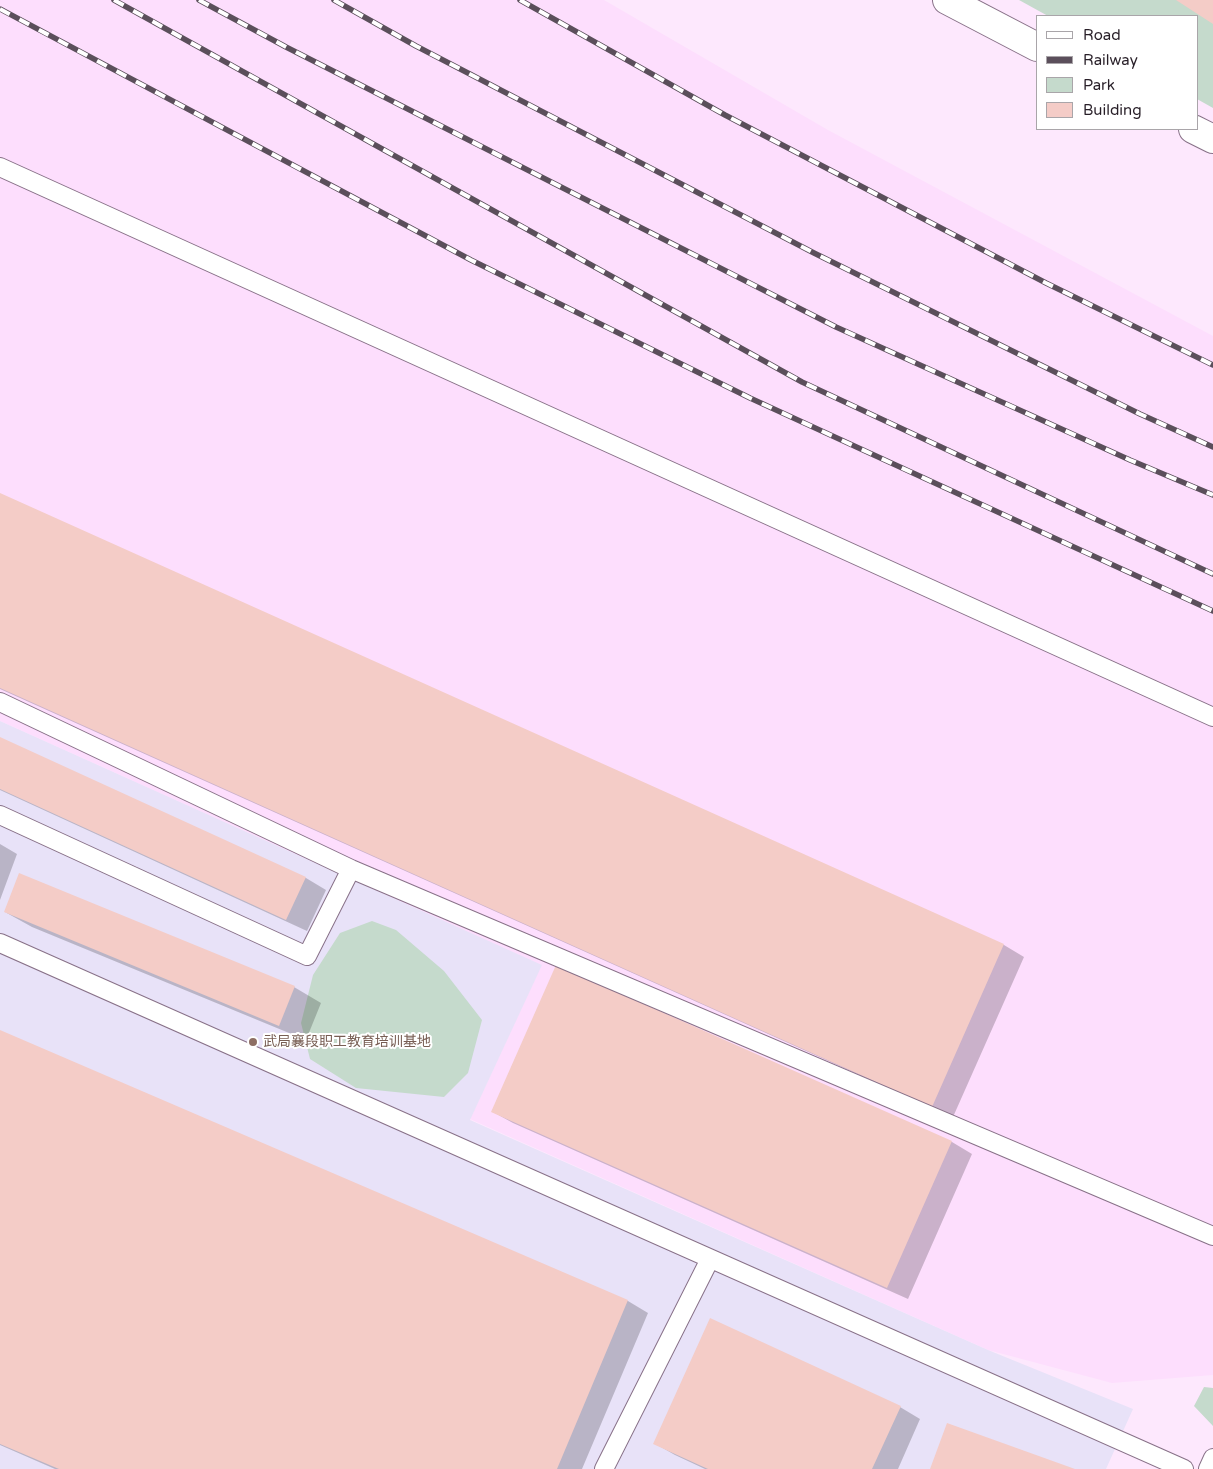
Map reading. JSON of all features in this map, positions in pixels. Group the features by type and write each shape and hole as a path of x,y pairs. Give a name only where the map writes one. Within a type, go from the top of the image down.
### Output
{"street":[{"path":"947,0 1036,46"},
{"path":"1195,130 1213,139"}],"lane":[{"path":"0,167 1213,717"},
{"path":"0,702 350,869 1213,1236"},
{"path":"0,815 307,956 350,869"},
{"path":"0,943 1176,1467"},
{"path":"604,1469 710,1260"},
{"path":"1208,1469 1213,1458"}],"shaded area":[{"path":"0,0 604,0 828,130 1213,336 1213,1375 1112,1383 988,1350 470,1119 541,965 0,721"},
{"name":"武局襄段职工教育培训基地","path":"0,721 542,965 470,1120 988,1350 1133,1409 1106,1469 0,1469"}],"green space":[{"path":"1019,0 1213,0 1213,108 1198,100 1198,15 1046,15"},
{"path":"372,921 396,930 444,971 482,1020 468,1073 444,1097 356,1088 310,1059 301,1023 313,975 340,933"},
{"path":"1204,1387 1213,1388 1213,1426 1194,1406"}],"building":[{"path":"1176,0 1213,0 1213,24"},
{"path":"0,493 1004,944 932,1107 0,688"},
{"path":"0,737 306,877 286,920 0,789"},
{"path":"19,873 295,986 279,1026 4,912"},
{"path":"556,965 952,1141 887,1288 491,1112"},
{"path":"0,1030 628,1300 557,1469 59,1469 0,1444"},
{"path":"710,1318 901,1406 872,1469 708,1469 653,1444"},
{"path":"947,1423 1075,1469 930,1469"}],"railway":[{"path":"114,0 802,382 1213,574"},
{"path":"199,0 286,47 836,327 1130,460 1213,495"},
{"path":"334,0 416,46 814,253 1140,414 1213,447"},
{"path":"520,0 725,115 1046,283 1213,365"},
{"path":"0,9 471,260 750,398 1213,611"}],"place":[{"name":"武局襄段职工教育培训基地","path":"253,1042"}]}
